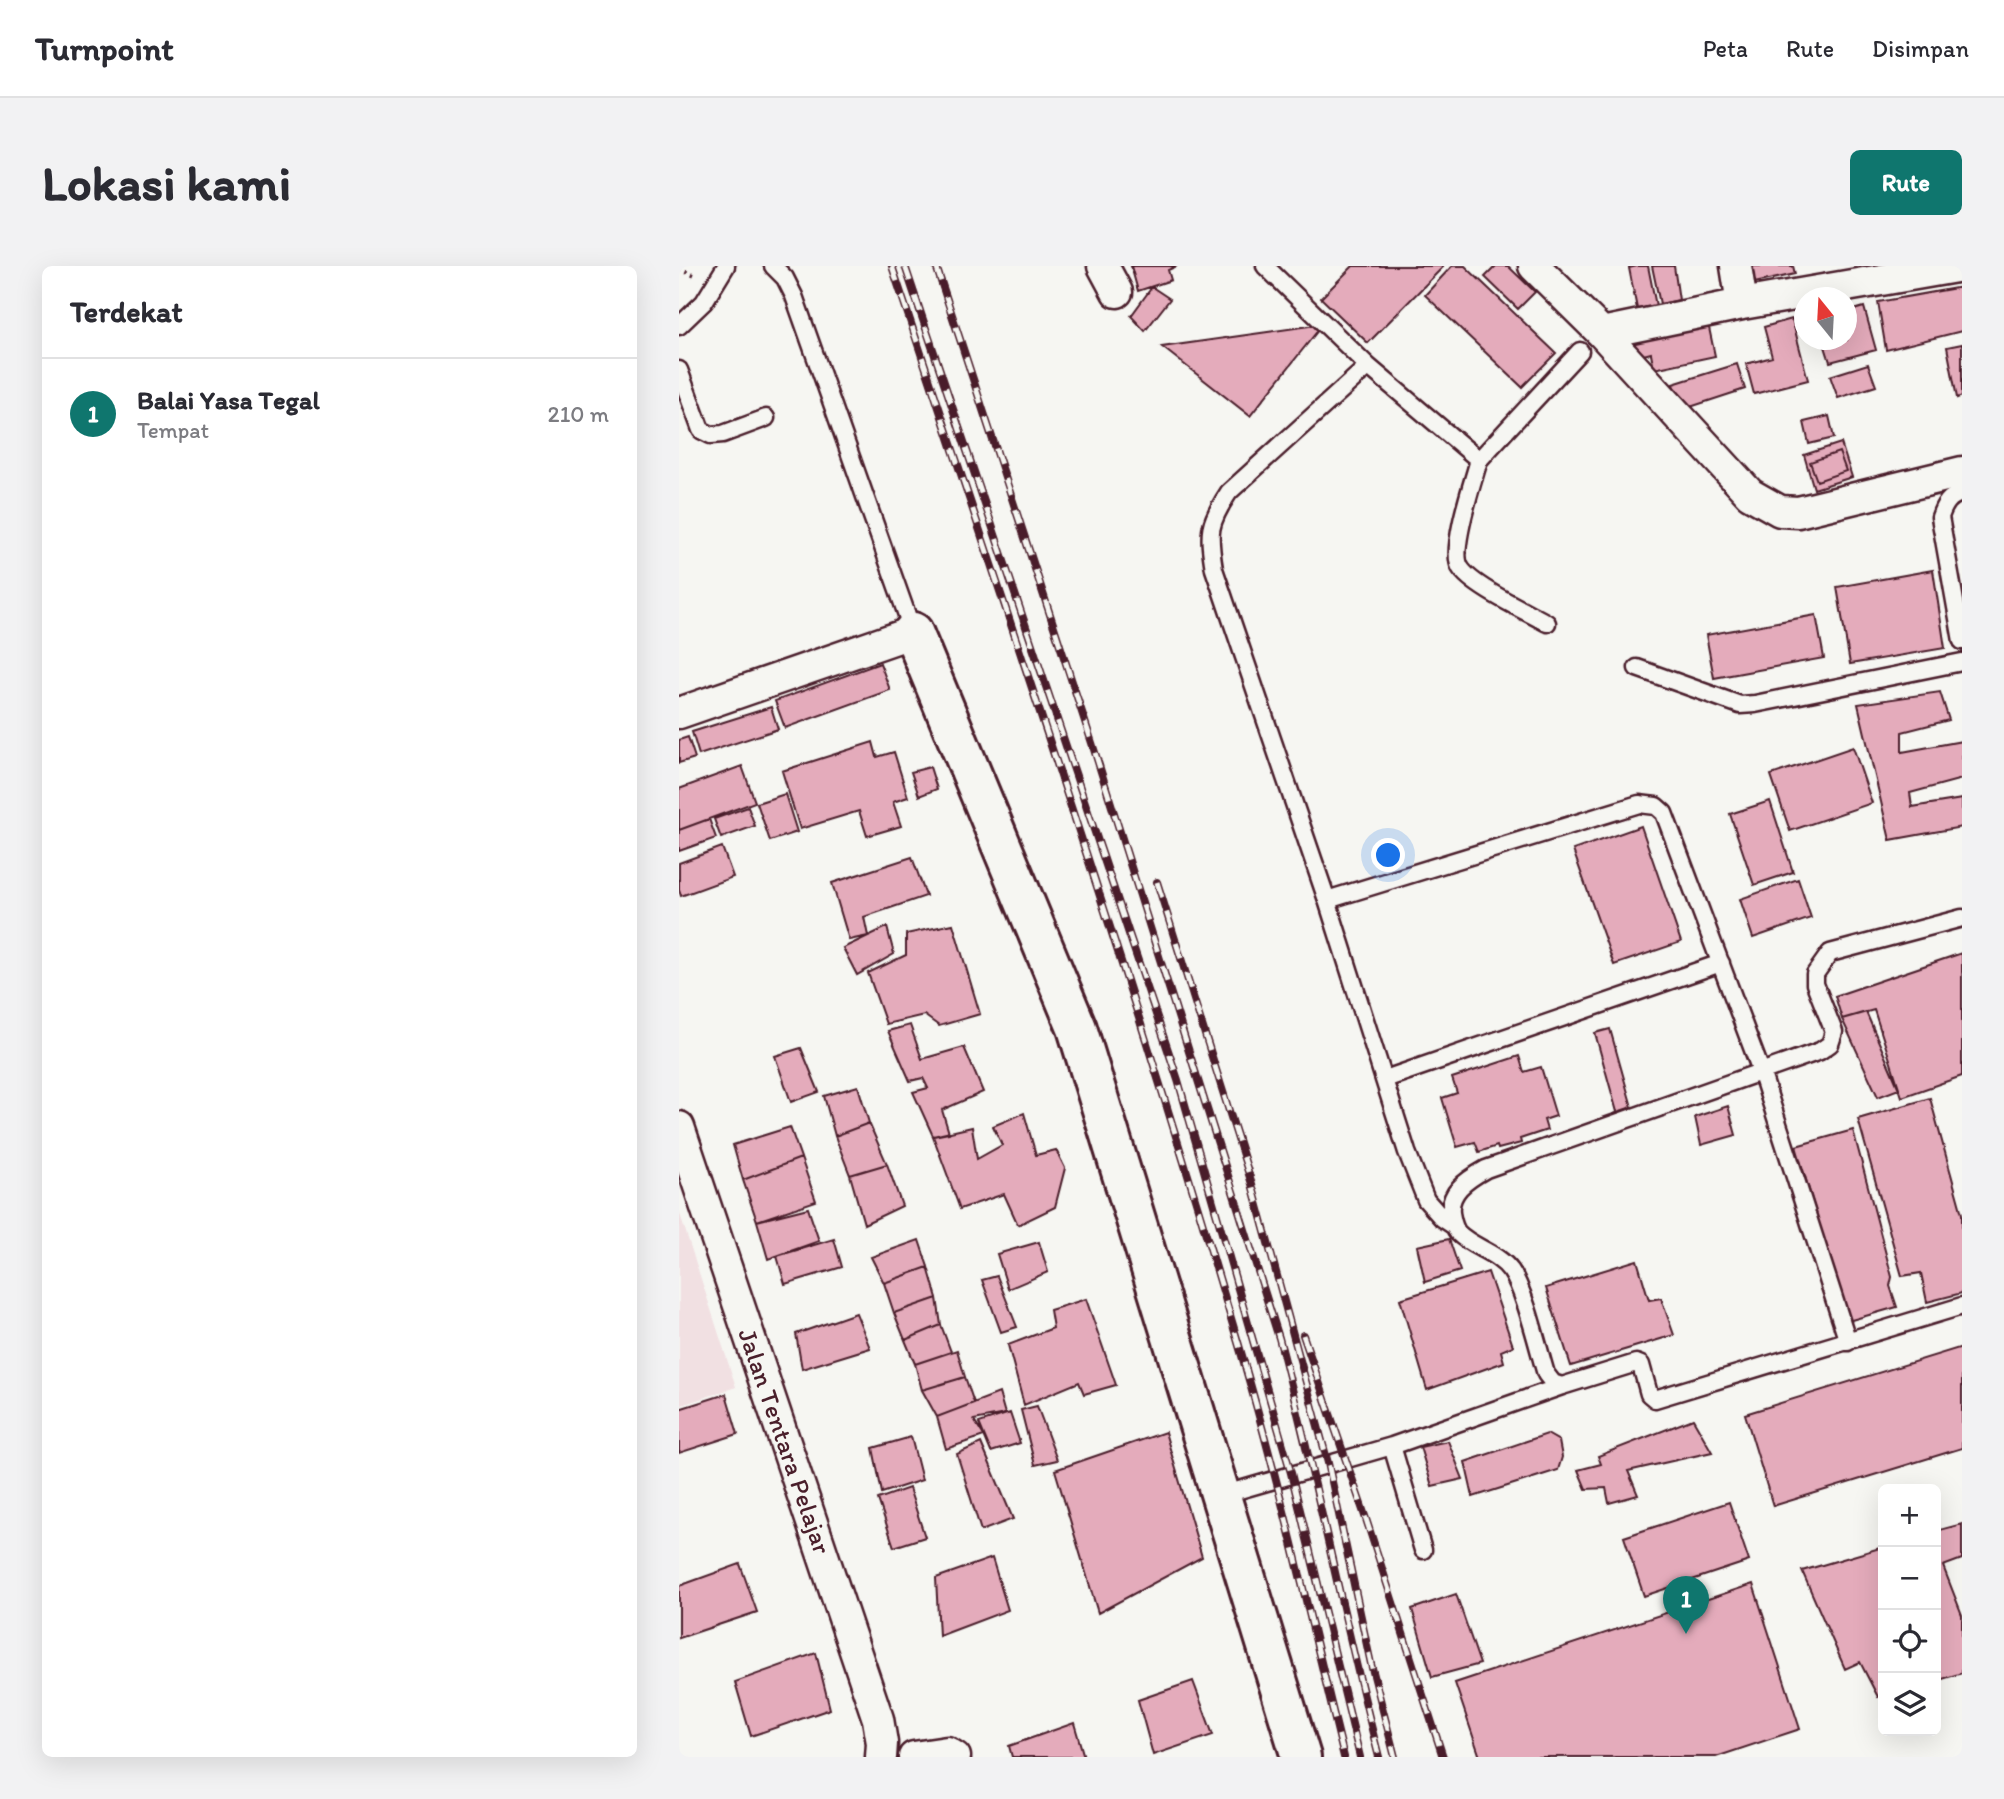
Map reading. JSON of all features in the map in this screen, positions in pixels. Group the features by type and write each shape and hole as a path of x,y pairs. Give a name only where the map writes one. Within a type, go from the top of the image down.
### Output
{"street":[{"path":"1103,266 1117,292"},
{"path":"1534,266 1591,342 1749,494 1780,511 1808,509 1962,472"},
{"path":"1736,266 1742,304"},
{"path":"1591,342 1742,304 1962,266"},
{"path":"679,713 913,632 1077,1028 1301,1757"},
{"name":"Jalan Tentara Pelajar","path":"679,1127 878,1719 881,1757"},
{"path":"914,1757 947,1752 955,1757"}],"lane":[{"path":"679,326 704,302 726,266"},
{"path":"773,266 785,278 794,296 913,632"},
{"path":"1265,266 1368,366 1479,460"},
{"path":"1547,624 1472,580 1459,566 1456,550 1479,460 1591,342"},
{"path":"1368,366 1229,492 1216,512 1209,538 1214,569 1327,900 1407,1152 1426,1200 1442,1218 1454,1226"},
{"path":"679,370 701,430 711,435 723,434 766,418"},
{"path":"1962,493 1955,495 1945,504 1940,517 1962,640"},
{"path":"1637,668 1740,705 1962,662"},
{"path":"1327,900 1639,804 1655,806 1664,813 1761,1071 1848,1342"},
{"path":"1562,1386 1553,1383 1546,1374 1512,1272 1499,1258 1458,1233 1454,1226 1450,1212 1458,1189 1467,1179 1486,1169 1821,1051 1830,1044 1834,1032 1815,984 1815,974 1830,953 1962,918"},
{"path":"1385,1079 1721,963"},
{"path":"1222,1495 1392,1446 1636,1363 1641,1365 1649,1394 1655,1399 1962,1306"},
{"path":"1392,1446 1423,1550"}],"shaded area":[{"path":"679,1211 736,1387 679,1406"}],"building":[{"path":"1131,266 1177,266 1168,270 1171,280 1138,291"},
{"path":"1353,266 1443,267 1368,343 1321,298"},
{"path":"1452,266 1465,266 1556,353 1522,387 1425,295"},
{"path":"1496,266 1508,266 1535,292 1518,309 1485,277"},
{"path":"1648,266 1656,306 1637,309 1629,268"},
{"path":"1652,266 1674,266 1679,300 1660,304"},
{"path":"1745,266 1793,266 1795,274 1750,284"},
{"path":"1152,287 1170,299 1145,331 1131,316"},
{"path":"1962,287 1962,331 1886,350 1878,302"},
{"path":"1864,307 1876,350 1830,362 1826,350 1857,350 1857,309"},
{"path":"1792,319 1794,350 1800,350 1808,380 1754,394 1746,364 1772,357 1764,327"},
{"path":"1708,323 1715,356 1654,369 1651,353 1628,359 1624,341"},
{"path":"1323,324 1250,416 1162,347"},
{"path":"1962,344 1962,396 1957,398 1947,347"},
{"path":"1737,364 1745,389 1681,410 1673,384"},
{"path":"1868,364 1876,386 1838,398 1830,376"},
{"path":"1829,416 1834,438 1809,444 1804,422"},
{"path":"1841,443 1852,477 1814,489 1804,455"},
{"path":"1839,452 1846,471 1817,481 1810,462"},
{"path":"1933,570 1945,648 1850,664 1837,587"},
{"path":"1816,615 1824,658 1714,678 1706,635"},
{"path":"880,663 890,690 785,728 775,701"},
{"path":"1940,692 1949,720 1902,732 1902,752 1962,741 1962,779 1910,793 1912,807 1962,799 1962,827 1890,840 1858,704"},
{"path":"771,707 778,729 699,755 692,732"},
{"path":"688,737 695,758 679,763 679,740"},
{"path":"873,742 877,757 894,752 908,797 893,802 901,826 867,836 859,811 800,829 782,771"},
{"path":"1853,747 1872,803 1790,831 1771,775"},
{"path":"742,766 755,802 679,830 679,789"},
{"path":"930,767 937,789 919,796 911,772"},
{"path":"785,794 797,832 770,841 757,803"},
{"path":"1770,801 1793,872 1754,885 1730,814"},
{"path":"748,807 755,826 721,838 714,819"},
{"path":"709,819 716,838 679,851 679,830"},
{"path":"1641,826 1681,942 1614,965 1573,850"},
{"path":"722,847 733,877 681,896 679,863"},
{"path":"912,857 926,896 864,917 868,936 849,940 832,883"},
{"path":"1798,879 1811,918 1753,938 1740,899"},
{"path":"953,924 980,1014 939,1026 924,1015 886,1024 868,973 906,955 906,934"},
{"path":"887,927 894,954 857,975 843,948"},
{"path":"1962,953 1962,1076 1902,1097 1874,1010 1842,1019 1835,996"},
{"path":"1866,1012 1899,1089 1878,1097 1842,1019"},
{"path":"910,1025 922,1059 964,1047 983,1092 942,1110 949,1133 933,1136 913,1092 928,1088 923,1078 910,1081 888,1031"},
{"path":"1610,1029 1632,1107 1617,1112 1595,1033"},
{"path":"801,1048 819,1092 791,1102 775,1056"},
{"path":"1519,1056 1524,1072 1541,1067 1556,1116 1544,1120 1547,1130 1520,1139 1521,1143 1498,1149 1497,1146 1479,1152 1475,1142 1457,1147 1442,1098 1457,1093 1452,1078"},
{"path":"858,1086 869,1123 835,1136 824,1096"},
{"path":"1930,1098 1962,1214 1962,1293 1927,1302 1921,1273 1902,1276 1858,1119"},
{"path":"1728,1106 1736,1135 1701,1145 1695,1117"},
{"path":"1024,1113 1036,1155 1056,1150 1065,1168 1055,1207 1018,1225 1004,1194 960,1209 933,1136 972,1127 977,1159 1002,1145 993,1126"},
{"path":"869,1123 887,1164 850,1175 835,1136"},
{"path":"790,1127 801,1158 743,1180 733,1145"},
{"path":"1853,1130 1892,1277 1890,1286 1897,1307 1848,1321 1796,1146"},
{"path":"801,1158 816,1201 757,1221 743,1180"},
{"path":"887,1164 902,1206 864,1224 850,1175"},
{"path":"808,1208 819,1241 768,1259 757,1221"},
{"path":"834,1239 842,1267 785,1284 777,1256"},
{"path":"1449,1239 1460,1271 1425,1282 1417,1246"},
{"path":"919,1240 928,1267 884,1283 871,1257"},
{"path":"1039,1242 1048,1272 1008,1289 997,1254"},
{"path":"1637,1260 1649,1300 1661,1298 1674,1335 1571,1366 1546,1288"},
{"path":"928,1267 937,1298 894,1313 884,1283"},
{"path":"1488,1272 1513,1346 1501,1351 1504,1362 1427,1390 1400,1299"},
{"path":"997,1276 1017,1327 1001,1332 982,1280"},
{"path":"937,1298 941,1325 905,1340 894,1313"},
{"path":"1086,1299 1116,1385 1084,1394 1079,1382 1024,1405 1008,1345 1053,1328 1050,1310"},
{"path":"856,1313 870,1348 802,1369 796,1334"},
{"path":"941,1325 951,1352 915,1364 905,1340"},
{"path":"1962,1347 1962,1448 1773,1506 1745,1414"},
{"path":"957,1350 965,1377 922,1390 915,1364"},
{"path":"965,1377 974,1403 937,1417 922,1390"},
{"path":"999,1393 1005,1414 974,1420 984,1436 946,1449 937,1417"},
{"path":"726,1394 738,1434 679,1453 679,1409"},
{"path":"1037,1406 1057,1460 1035,1465 1021,1410"},
{"path":"1010,1413 1020,1443 991,1452 979,1423"},
{"path":"1693,1419 1712,1452 1628,1471 1638,1495 1609,1503 1606,1488 1586,1489 1578,1470 1601,1464 1598,1456"},
{"path":"1165,1432 1202,1557 1098,1613 1055,1470"},
{"path":"1547,1434 1559,1441 1562,1457 1558,1470 1473,1497 1465,1462"},
{"path":"911,1437 922,1480 882,1493 873,1448"},
{"path":"1448,1441 1463,1479 1432,1486 1420,1447"},
{"path":"981,1443 1013,1519 981,1531 957,1454"},
{"path":"909,1488 925,1537 894,1547 878,1499"},
{"path":"1729,1502 1749,1561 1644,1596 1624,1537"},
{"path":"1962,1524 1962,1559 1943,1566 1962,1615 1962,1673 1941,1679 1941,1547 1941,1530"},
{"path":"1878,1548 1878,1697 1860,1662 1845,1669 1802,1571"},
{"path":"992,1558 1008,1610 939,1636 936,1578"},
{"path":"740,1564 757,1612 679,1638 679,1586"},
{"path":"1753,1584 1800,1729 1716,1757 1480,1757 1455,1683"},
{"path":"1456,1594 1480,1664 1432,1677 1412,1609"},
{"path":"816,1653 830,1709 751,1736 735,1682"},
{"path":"1193,1681 1213,1735 1153,1755 1138,1700"},
{"path":"1074,1723 1084,1757 1012,1757 1009,1746"}],"railway":[{"path":"892,266 1068,798 1195,1198 1265,1437 1344,1757"},
{"path":"905,266 1178,1080 1291,1473 1360,1757"},
{"path":"936,266 1092,743 1279,1338 1379,1757"},
{"path":"1157,882 1252,1184 1328,1463 1371,1664 1395,1757"},
{"path":"1303,1335 1443,1757"}],"place":[{"name":"Balai Yasa Tegal","path":"1686,1634"}]}
